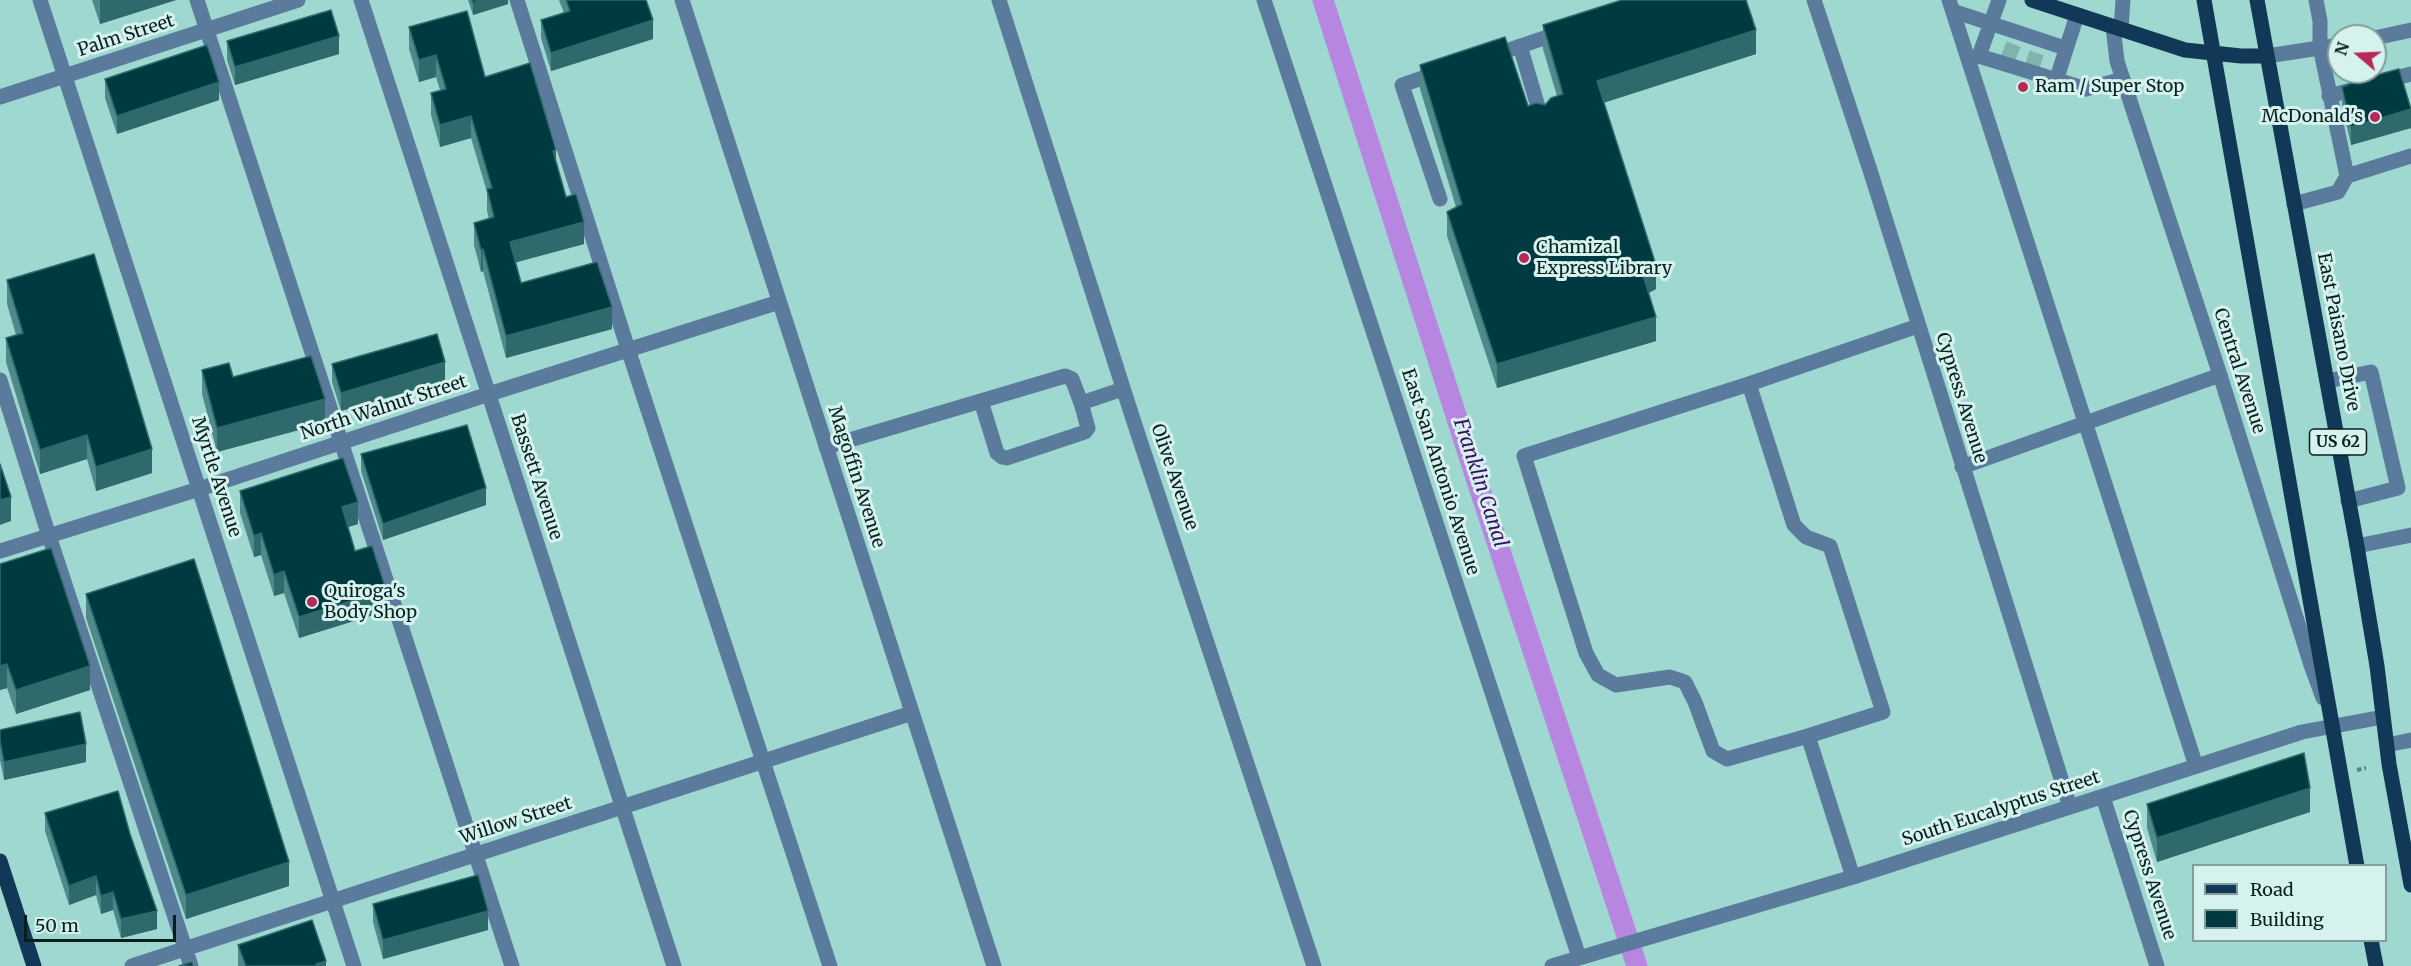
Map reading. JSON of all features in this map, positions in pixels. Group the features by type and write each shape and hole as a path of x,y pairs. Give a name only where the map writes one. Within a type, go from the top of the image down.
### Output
{"main road":[{"path":"2032,0 2184,50 2214,54 2267,56"},
{"name":"US 62","path":"2204,0 2357,864"},
{"name":"East Paisano Drive","path":"2257,0 2357,546 2411,885"},
{"path":"0,861 34,966"},
{"path":"2371,942 2376,966"}],"street":[{"name":"Myrtle Avenue","path":"40,0 354,966"},
{"path":"197,0 512,966"},
{"name":"Palm Street","path":"0,97 298,0"},
{"name":"Bassett Avenue","path":"361,0 674,966"},
{"path":"517,0 628,349 830,966"},
{"name":"Magoffin Avenue","path":"682,0 994,966"},
{"name":"Olive Avenue","path":"999,0 1123,389 1314,966"},
{"name":"East San Antonio Avenue","path":"1264,0 1579,957"},
{"name":"Cypress Avenue","path":"1814,0 1870,170 2070,807"},
{"path":"1974,57 1999,0"},
{"name":"Central Avenue","path":"2123,0 2117,28 2116,58 2220,375 2311,665 2334,726"},
{"path":"2294,204 2338,192 2347,176 2320,47 2319,0"},
{"path":"1951,5 2016,37 2039,45 2065,48"},
{"path":"1951,5 1974,57 2085,421 2196,766"},
{"path":"2056,81 2077,15"},
{"path":"1477,60 1574,28"},
{"path":"2387,35 2411,30"},
{"path":"1520,46 1542,120"},
{"path":"2267,56 2327,46"},
{"path":"1974,57 2007,62 2031,69 2056,81 2086,88 2123,79"},
{"path":"1440,199 1402,85 1456,67"},
{"path":"2329,96 2411,74"},
{"path":"2347,176 2411,156"},
{"name":"North Walnut Street","path":"0,550 199,489 779,302"},
{"path":"1749,384 1794,525 1806,537 1830,546 1883,712 1727,759 1713,751 1685,682 1670,676 1616,685 1598,675 1586,653 1524,456 1749,384 1918,326"},
{"path":"2327,381 2371,372 2404,486 2348,501"},
{"path":"1962,466 2220,375"},
{"path":"826,447 1065,376 1072,379 1087,419 1088,428 1085,432 1002,458 997,453 981,401"},
{"path":"0,380 191,966"},
{"path":"1081,403 1123,389"},
{"path":"2357,546 2411,535"},
{"name":"Willow Street","path":"132,966 153,963 186,949 912,713"},
{"name":"South Eucalyptus Street","path":"1552,966 1853,877 2302,732 2383,717"},
{"path":"1808,736 1853,877"},
{"path":"2387,745 2411,740"},
{"name":"Cypress Avenue","path":"2103,797 2157,966"}],"path":[{"path":"2356,770 2366,768"}],"building":[{"path":"566,0 646,0 653,20 551,53 541,20 570,11"},
{"path":"1622,0 1746,0 1756,30 1597,81 1656,265 1642,272 1656,317 1497,364 1447,212 1462,204 1420,65 1505,37 1528,106 1536,103 1545,105 1551,98 1563,94 1543,25"},
{"path":"331,10 339,36 235,67 227,41"},
{"path":"467,11 485,77 530,63 556,150 553,151 566,197 576,194 584,222 510,242 521,283 597,262 612,307 506,336 474,223 494,217 487,189 492,188 471,116 440,125 431,93 446,89 436,55 419,60 409,27"},
{"path":"207,45 219,82 117,116 105,79"},
{"path":"2399,69 2411,109 2351,127 2342,87 2350,84 2387,84 2387,72"},
{"path":"94,254 152,449 96,467 87,435 40,450 6,338 23,333 7,280"},
{"path":"437,334 445,362 341,393 332,364"},
{"path":"311,356 325,399 217,428 202,370 229,363 233,377"},
{"path":"467,425 486,488 383,524 361,454"},
{"path":"343,458 358,502 342,507 355,551 372,546 386,590 299,617 284,571 274,575 261,533 254,536 240,491"},
{"path":"0,464 11,497 0,500"},
{"path":"51,548 90,666 16,690 7,664 0,666 0,564"},
{"path":"194,559 289,862 186,895 86,594"},
{"path":"80,712 86,744 4,762 0,730"},
{"path":"2304,753 2310,788 2157,838 2147,804"},
{"path":"118,791 130,834 157,911 121,919 113,892 101,896 96,876 69,886 45,813"},
{"path":"478,875 488,911 383,940 373,904"},
{"path":"312,920 326,961 316,966 246,966 238,945"},
{"path":"192,962 193,966 179,966"}],"waterway":[{"name":"Franklin Canal","path":"1323,0 1477,481 1637,966"}],"tunnel":[{"path":"2008,58 2015,41"},
{"path":"2032,67 2038,49"}],"place":[{"name":"Ram / Super Stop","path":"2023,87"},
{"name":"McDonald's","path":"2375,117"},
{"name":"Chamizal Express Library","path":"1524,258"},
{"name":"Quiroga's Body Shop","path":"312,602"}]}
